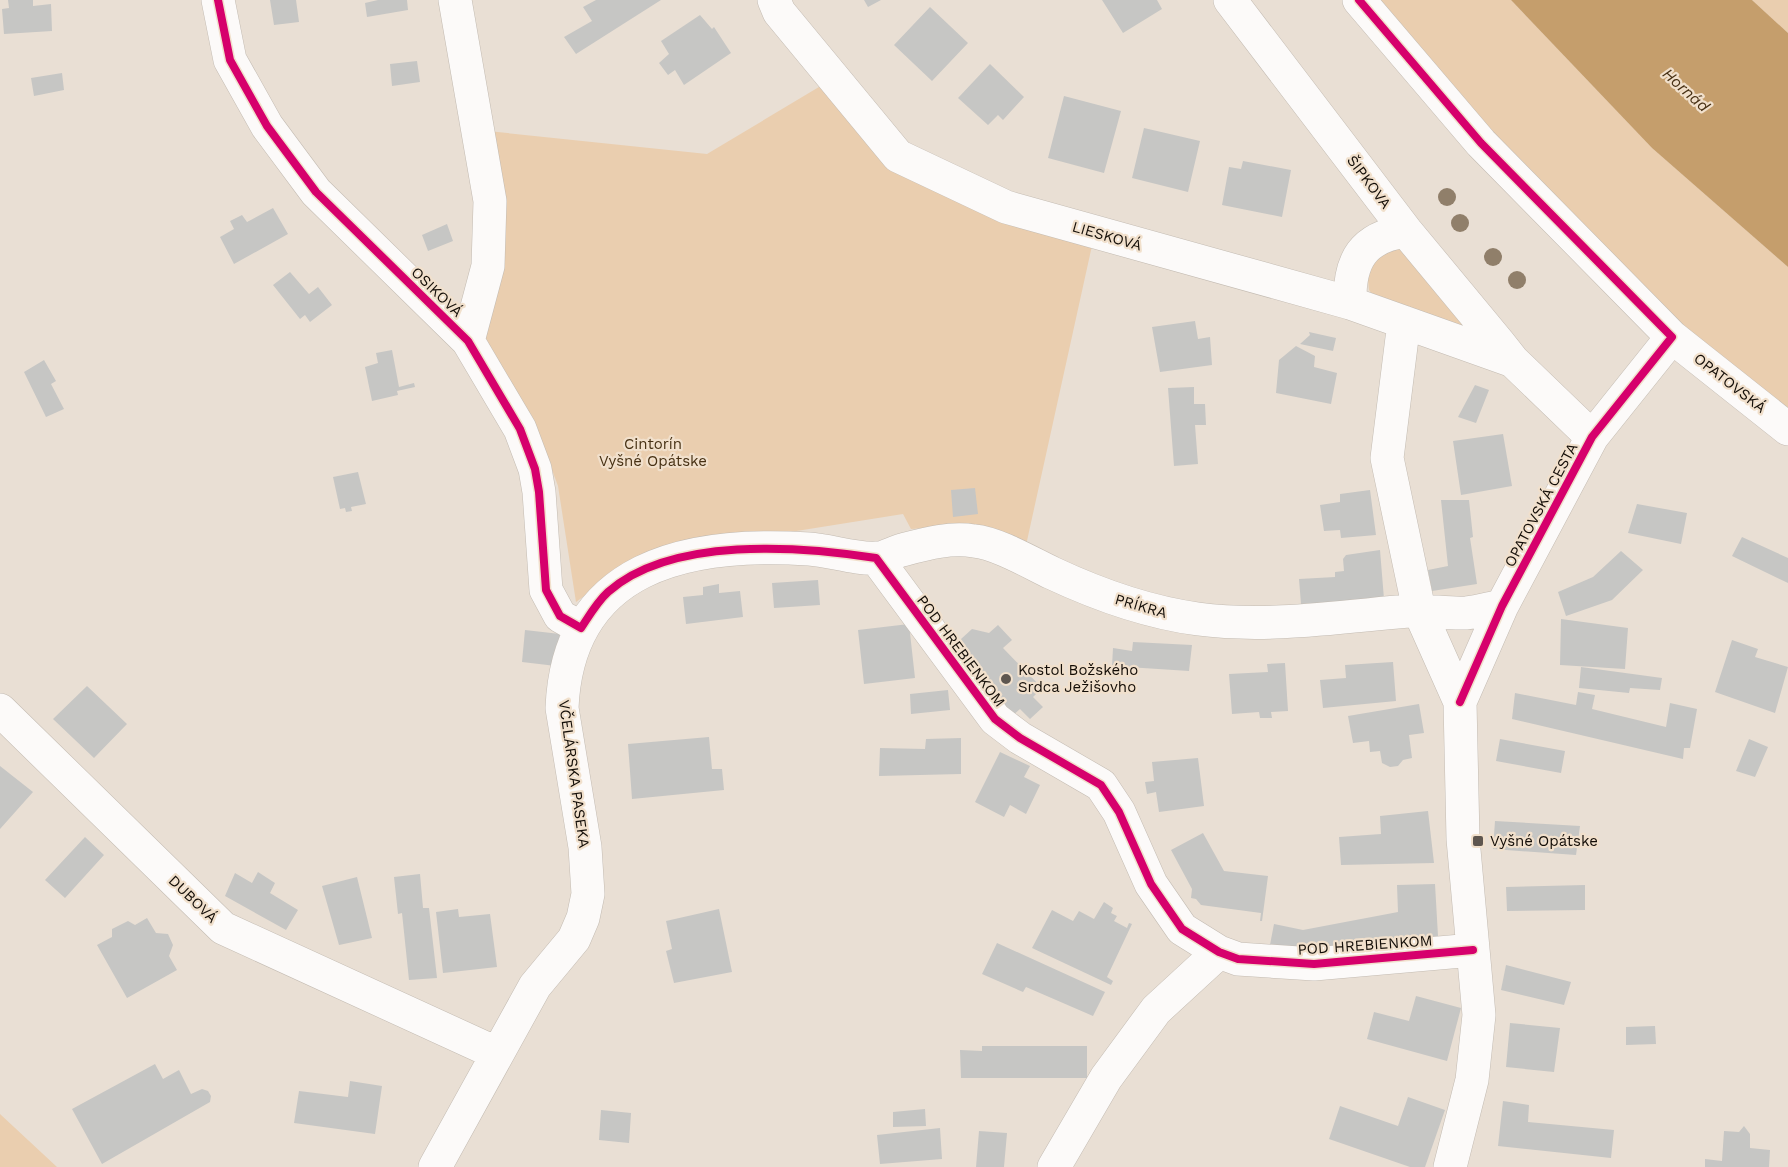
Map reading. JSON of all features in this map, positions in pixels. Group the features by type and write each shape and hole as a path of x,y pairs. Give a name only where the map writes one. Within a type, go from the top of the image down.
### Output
{"street":[{"name":"OSIKOVÁ","path":"218,0 230,60 267,126 316,192 468,341 520,429 535,469 539,492 546,590 560,616 580,628"},
{"path":"455,0 490,201 488,266 468,341"},
{"name":"LIESKOVÁ","path":"774,0 779,12 898,156 1006,207 1350,303 1513,361"},
{"name":"ŠIPKOVA","path":"1230,0 1406,231 1513,361 1592,437"},
{"name":"OPATOVSKÁ","path":"1359,0 1481,143 1672,337 1788,429"},
{"path":"1350,303 1351,274 1359,256 1372,240 1388,233 1406,231"},
{"path":"1404,322 1387,459 1419,610 1460,702"},
{"name":"OPATOVSKÁ CESTA","path":"1450,1167 1472,1080 1479,1015 1463,840 1460,702 1502,606 1592,437 1672,337"},
{"name":"PRÍKRA","path":"876,558 927,543 976,540 1134,606 1201,619 1275,621 1419,610 1467,613 1502,606"},
{"name":"VČELÁRSKA PASEKA","path":"435,1167 535,986 573,939 583,918 588,894 585,847 562,708 566,669 580,628 608,592 645,570 671,561 756,548 810,549 876,558"},
{"name":"POD HREBIENKOM","path":"876,558 995,719 1020,738 1101,785 1119,812 1151,884 1182,929 1219,952 1238,959 1314,964 1473,950"},
{"name":"DUBOVÁ","path":"0,710 223,928 496,1053"},
{"path":"1054,1167 1107,1078 1156,1010 1219,952"}],"green space":[{"path":"1359,0 1511,0 1652,148 1788,267 1788,429 1672,337"},
{"path":"1752,0 1788,0 1788,33"},
{"name":"Cintorín Vyšné Opátske","path":"834,78 898,156 1095,232 1023,559 924,528 911,529 903,514 759,537 629,563 576,602 558,486 532,416 486,358 468,341 488,266 478,130 707,154"},
{"path":"1404,243 1465,327 1379,303 1369,290 1367,271 1379,251"},
{"path":"0,1114 57,1167 0,1167"}],"water":[{"name":"Hornád","path":"1511,0 1752,0 1788,33 1788,267 1652,148"}],"building":[{"path":"8,0 33,0 33,6 51,4 52,31 4,34 2,9 9,8"},
{"path":"270,0 296,0 299,22 274,25"},
{"path":"378,0 407,0 408,10 367,17 365,3"},
{"path":"596,0 661,0 576,54 564,37 592,21 583,7"},
{"path":"864,0 881,0 868,7"},
{"path":"1102,0 1157,0 1162,9 1123,33"},
{"path":"930,7 968,43 932,81 894,45"},
{"path":"700,15 712,29 714,27 731,53 684,85 675,70 668,75 659,63 669,54 661,41"},
{"path":"417,61 420,82 392,86 390,64"},
{"path":"990,64 1024,97 1003,120 998,115 988,125 958,98"},
{"path":"62,73 64,90 34,96 31,78"},
{"path":"1064,96 1121,111 1104,173 1048,158"},
{"path":"1144,128 1200,141 1188,192 1132,178"},
{"path":"1243,161 1291,170 1282,217 1222,205 1229,167 1241,169"},
{"path":"273,208 288,234 234,264 220,237 234,229 230,221 242,215 247,222"},
{"path":"447,224 453,241 428,251 422,235"},
{"path":"290,272 309,294 318,287 332,305 310,322 305,315 300,319 273,285"},
{"path":"1195,321 1198,339 1210,337 1212,365 1160,372 1152,327"},
{"path":"1309,332 1336,338 1333,351 1300,344 1310,335"},
{"path":"1296,346 1315,356 1314,367 1337,373 1331,404 1276,393 1279,360"},
{"path":"392,350 399,387 414,383 415,387 397,391 398,395 372,401 365,367 378,363 376,353"},
{"path":"44,360 56,381 51,384 64,409 46,417 24,372"},
{"path":"1475,385 1489,390 1476,423 1458,417"},
{"path":"1194,387 1194,404 1205,404 1206,425 1195,425 1198,464 1174,466 1168,388"},
{"path":"1503,434 1512,486 1461,495 1453,441"},
{"path":"358,472 366,504 351,507 352,511 346,512 345,508 340,509 333,477"},
{"path":"975,488 978,514 953,517 951,490"},
{"path":"1370,490 1376,535 1341,538 1340,530 1324,531 1320,505 1340,502 1340,494"},
{"path":"1441,500 1469,500 1473,537 1470,538 1477,584 1432,591 1428,570 1448,566"},
{"path":"1637,504 1687,513 1681,544 1628,533"},
{"path":"1742,537 1788,558 1788,583 1732,556"},
{"path":"1380,550 1384,599 1301,604 1299,579 1335,577 1335,572 1344,571 1343,559 1346,555"},
{"path":"1621,551 1643,570 1612,600 1566,616 1558,592 1593,577"},
{"path":"818,580 820,605 774,608 772,583"},
{"path":"719,584 719,593 740,591 743,617 686,624 683,597 703,595 703,587"},
{"path":"1561,619 1628,628 1625,669 1560,665"},
{"path":"909,624 915,678 864,684 858,630"},
{"name":"Kostol Božského Srdca Ježišovho","path":"998,625 1012,640 1003,648 1042,688 1033,697 1043,707 1030,719 1020,709 1011,717 961,646 961,639 972,629 989,633"},
{"path":"525,630 560,634 556,666 522,662"},
{"path":"1732,640 1758,649 1755,657 1788,667 1775,713 1715,692"},
{"path":"1133,642 1192,645 1189,671 1112,666 1113,648 1132,651"},
{"path":"1393,662 1396,701 1323,708 1320,680 1346,678 1345,665"},
{"path":"1285,663 1288,711 1271,712 1272,718 1260,718 1259,712 1232,714 1229,674 1268,672 1267,664"},
{"path":"1581,667 1662,678 1660,690 1630,688 1629,693 1579,688"},
{"path":"87,686 127,724 94,758 53,719"},
{"path":"948,690 950,710 911,714 910,694"},
{"path":"1578,692 1595,695 1592,709 1666,727 1670,703 1697,709 1690,748 1684,748 1683,759 1512,719 1515,693 1576,705"},
{"path":"1419,704 1424,733 1409,735 1412,758 1403,760 1398,766 1390,767 1382,763 1380,751 1370,752 1369,741 1353,743 1348,716"},
{"path":"709,737 712,769 722,769 724,790 632,799 628,744"},
{"path":"961,738 961,774 879,776 880,748 925,749 926,739"},
{"path":"1500,739 1565,751 1561,773 1496,761"},
{"path":"1749,739 1768,747 1755,777 1736,771"},
{"path":"1000,752 1030,766 1024,777 1040,785 1026,814 1010,805 1004,817 975,802"},
{"path":"1198,758 1204,806 1159,812 1156,792 1147,794 1145,782 1154,781 1152,762"},
{"path":"0,766 33,792 0,829"},
{"path":"1428,811 1434,863 1341,865 1339,837 1381,834 1380,816"},
{"path":"1495,821 1580,826 1576,855 1493,849"},
{"path":"1203,833 1224,871 1268,876 1262,921 1260,921 1261,913 1201,905 1196,899 1191,898 1192,889 1171,850"},
{"path":"85,837 104,855 65,898 45,880"},
{"path":"258,872 275,883 270,893 298,910 286,930 225,896 235,873 252,883"},
{"path":"420,874 423,908 429,908 437,978 409,980 402,913 398,914 394,877"},
{"path":"357,877 372,938 339,945 322,886"},
{"path":"1435,884 1438,936 1305,955 1269,950 1274,924 1303,930 1398,912 1397,885"},
{"path":"1585,885 1585,910 1507,911 1506,887"},
{"path":"1104,902 1113,908 1111,913 1117,916 1114,921 1127,928 1129,923 1132,924 1107,977 1113,981 1111,985 1032,948 1052,910 1073,921 1079,911 1094,919"},
{"path":"458,909 459,917 490,914 497,967 443,973 436,912"},
{"path":"719,909 732,972 674,983 666,951 672,949 666,921"},
{"path":"147,918 156,933 168,934 173,945 169,956 177,970 127,998 97,945 112,937 112,929 128,921 135,925"},
{"path":"997,943 1105,992 1093,1016 1026,987 1023,992 982,974"},
{"path":"1506,965 1571,982 1564,1005 1501,990"},
{"path":"1416,996 1461,1008 1447,1061 1367,1039 1374,1012 1409,1021"},
{"path":"1510,1023 1560,1028 1554,1072 1506,1067"},
{"path":"1655,1026 1656,1044 1626,1045 1626,1027"},
{"path":"982,1046 1087,1046 1087,1078 961,1078 960,1050 982,1051"},
{"path":"155,1064 163,1079 179,1070 191,1094 202,1089 208,1091 211,1096 210,1102 102,1164 72,1109"},
{"path":"350,1081 382,1086 375,1134 294,1123 299,1091 348,1097"},
{"path":"1408,1097 1445,1110 1425,1167 1410,1167 1329,1139 1340,1106 1398,1126"},
{"path":"1503,1101 1529,1105 1528,1122 1614,1130 1611,1158 1498,1146"},
{"path":"925,1109 926,1126 893,1127 893,1112"},
{"path":"601,1110 631,1113 629,1143 599,1140"},
{"path":"1744,1126 1750,1134 1750,1148 1770,1150 1769,1167 1705,1167 1705,1159 1722,1161 1724,1131 1739,1132"},
{"path":"940,1128 942,1159 880,1164 877,1135"},
{"path":"979,1131 1007,1133 1004,1167 976,1167"}],"cycle path":[{"path":"218,0 230,60 267,126 316,192 468,341 520,429 535,469 539,492 546,590 560,616 581,628 604,596 634,574 666,561 700,553 737,550 811,550 876,558 995,719 1020,738 1101,785 1119,812 1151,884 1182,929 1219,952 1238,959 1314,964 1473,950"},
{"path":"1359,0 1481,143 1672,337 1592,437 1502,606 1460,702"}],"place":[{"name":"Kostol Božského Srdca Ježišovho","path":"1006,679"},
{"name":"Vyšné Opátske","path":"1478,841"}]}
